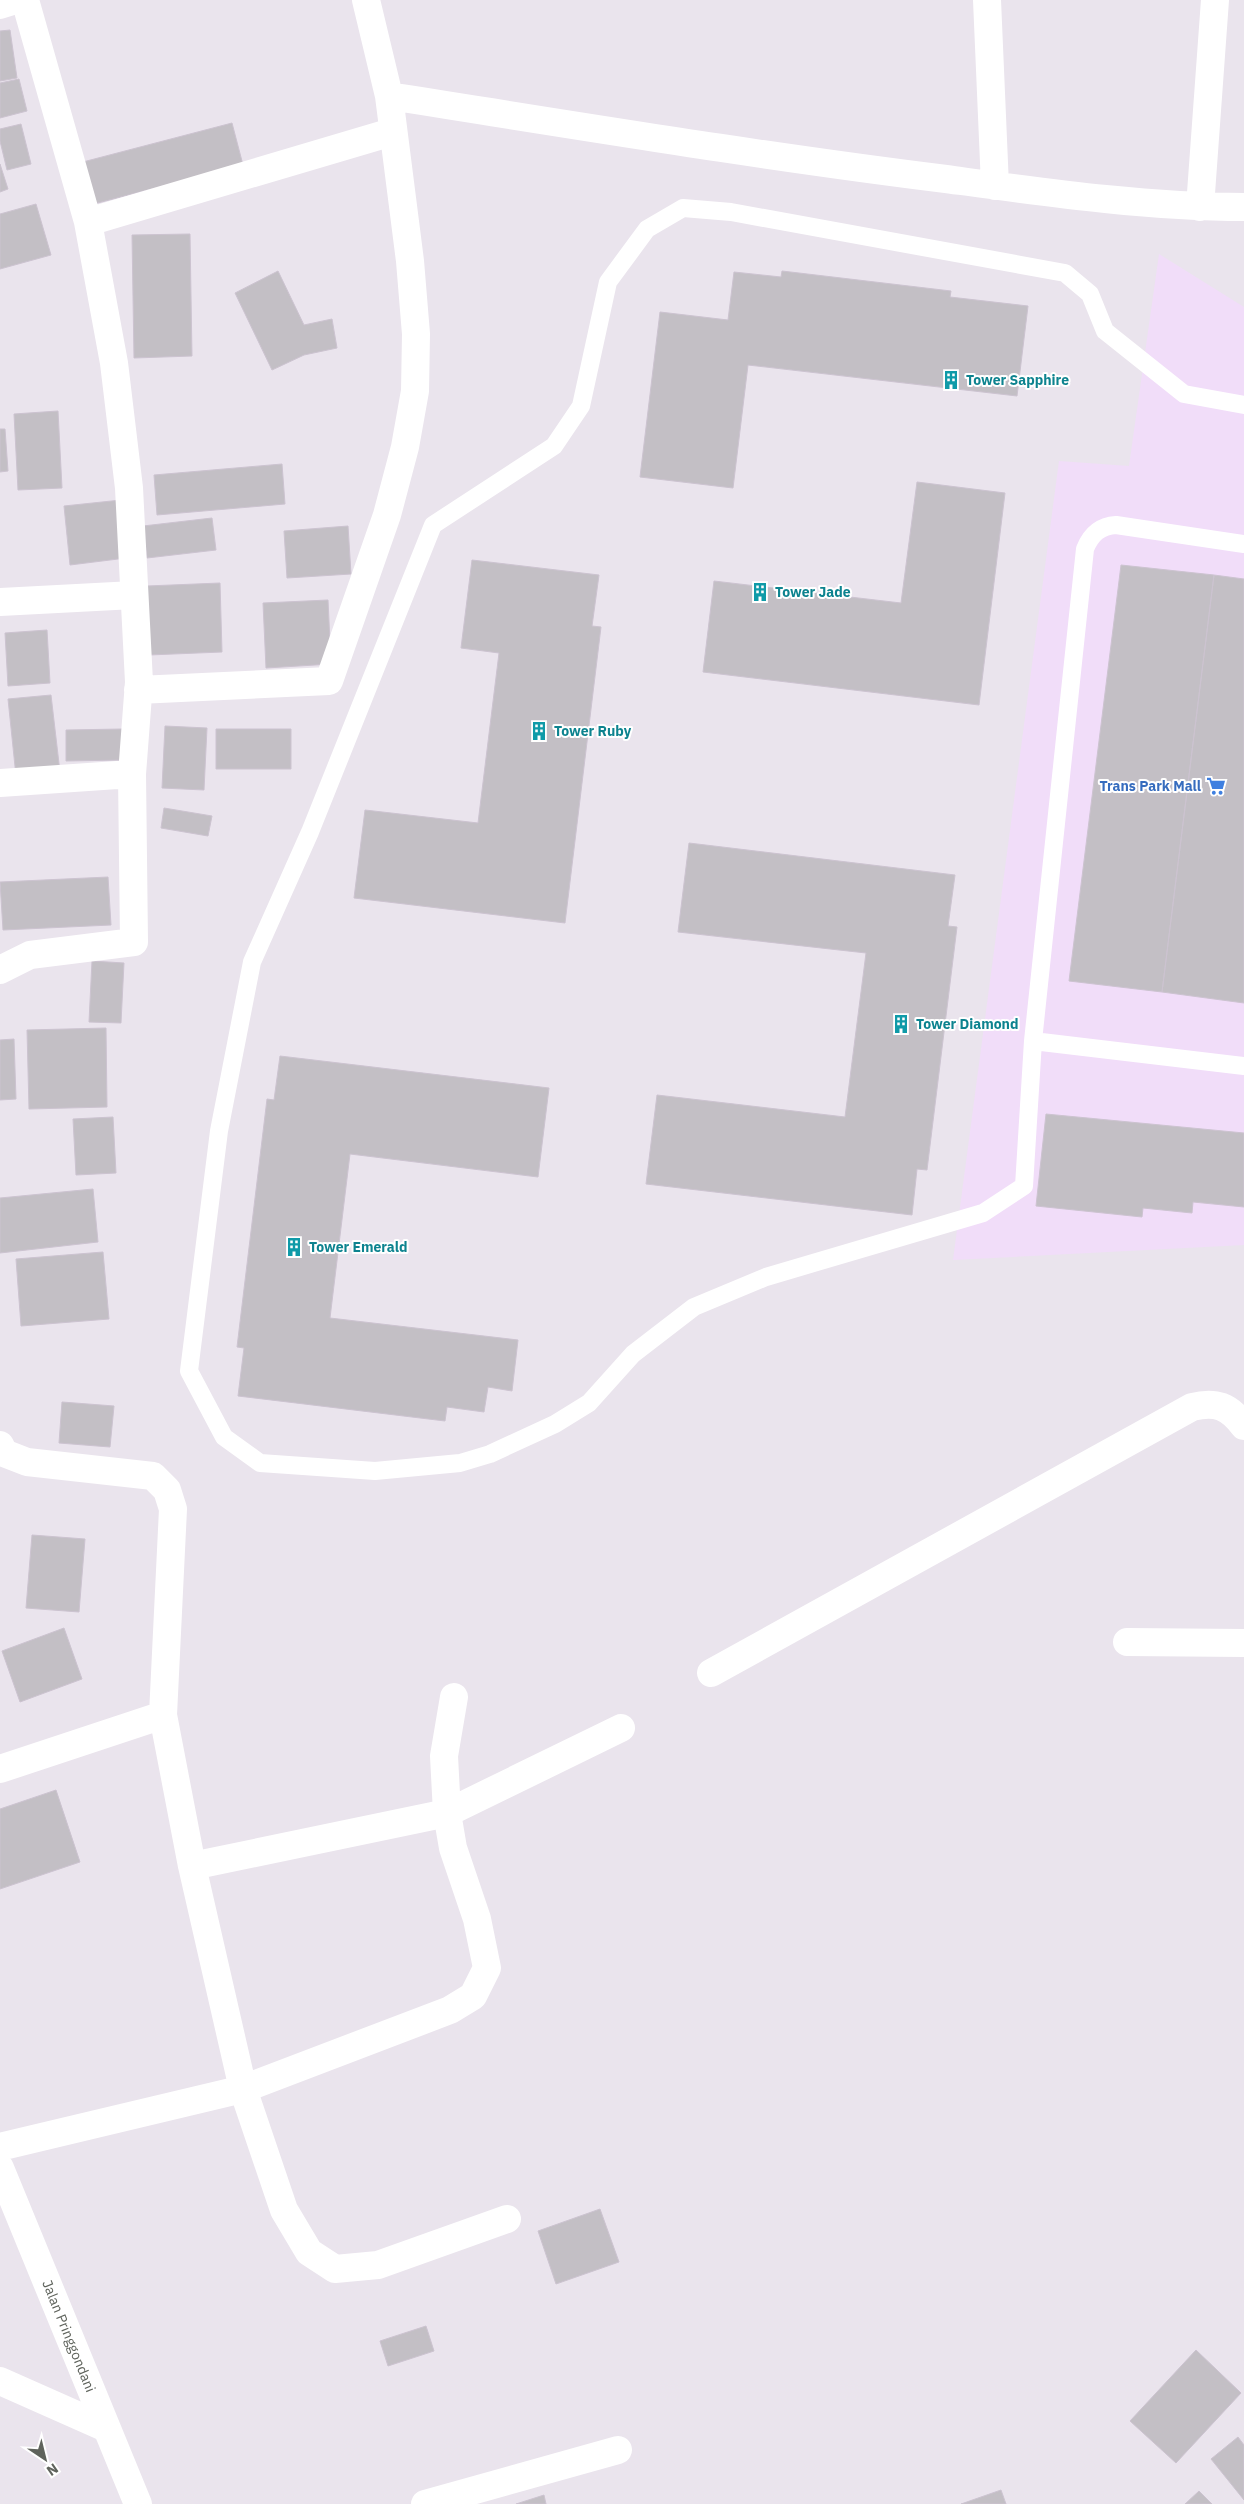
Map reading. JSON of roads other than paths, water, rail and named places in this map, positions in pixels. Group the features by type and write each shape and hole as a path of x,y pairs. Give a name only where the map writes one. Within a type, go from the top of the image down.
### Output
{"street":[{"path":"0,5 16,0"},
{"path":"0,970 30,955 134,942 132,918 132,774 138,690 127,468 114,363 88,222 25,0"},
{"path":"138,690 330,682 387,515 405,447 415,391 416,334 410,261 392,132 389,96 366,0"},
{"path":"987,0 995,186"},
{"path":"1200,207 1215,0"},
{"path":"389,96 850,167 995,186 1200,207 1244,207"},
{"path":"88,222 392,132"},
{"path":"0,602 134,595"},
{"path":"0,783 132,774"},
{"path":"711,1673 1192,1407 1207,1403 1220,1405 1232,1413 1244,1426"},
{"path":"0,1445 4,1453 27,1462 153,1476 167,1490 173,1509 163,1715 192,1866 242,2089 284,2210 309,2252 335,2269 378,2266 507,2220"},
{"path":"1127,1642 1244,1643"},
{"path":"0,2147 242,2089 450,2010 473,1996 487,1968 477,1920 453,1848 447,1813 444,1756 454,1697"},
{"path":"0,1769 163,1715"},
{"path":"192,1866 447,1813 621,1728"},
{"name":"Jalan Pringgondani","path":"0,2168 138,2504"},
{"path":"0,2381 106,2428"},
{"path":"425,2504 618,2450"}],"lane":[{"path":"1244,405 1184,394 1105,331 1090,294 1065,273 731,212 683,208 647,229 608,282 581,406 554,446 433,524 310,832 252,962 219,1131 189,1371 224,1437 260,1463 375,1471 460,1463 490,1454 554,1424 588,1403 633,1354 694,1307 766,1277 983,1213 1024,1186 1033,1041 1084,558 1089,539 1100,528 1116,525 1244,544"},
{"path":"1033,1041 1244,1066"}],"place":[{"name":"Tower Sapphire","path":"951,380"},
{"name":"Tower Jade","path":"760,592"},
{"name":"Tower Ruby","path":"539,731"},
{"name":"Trans Park Mall","path":"1216,786"},
{"name":"Tower Diamond","path":"901,1024"},
{"name":"Tower Emerald","path":"294,1247"}]}
